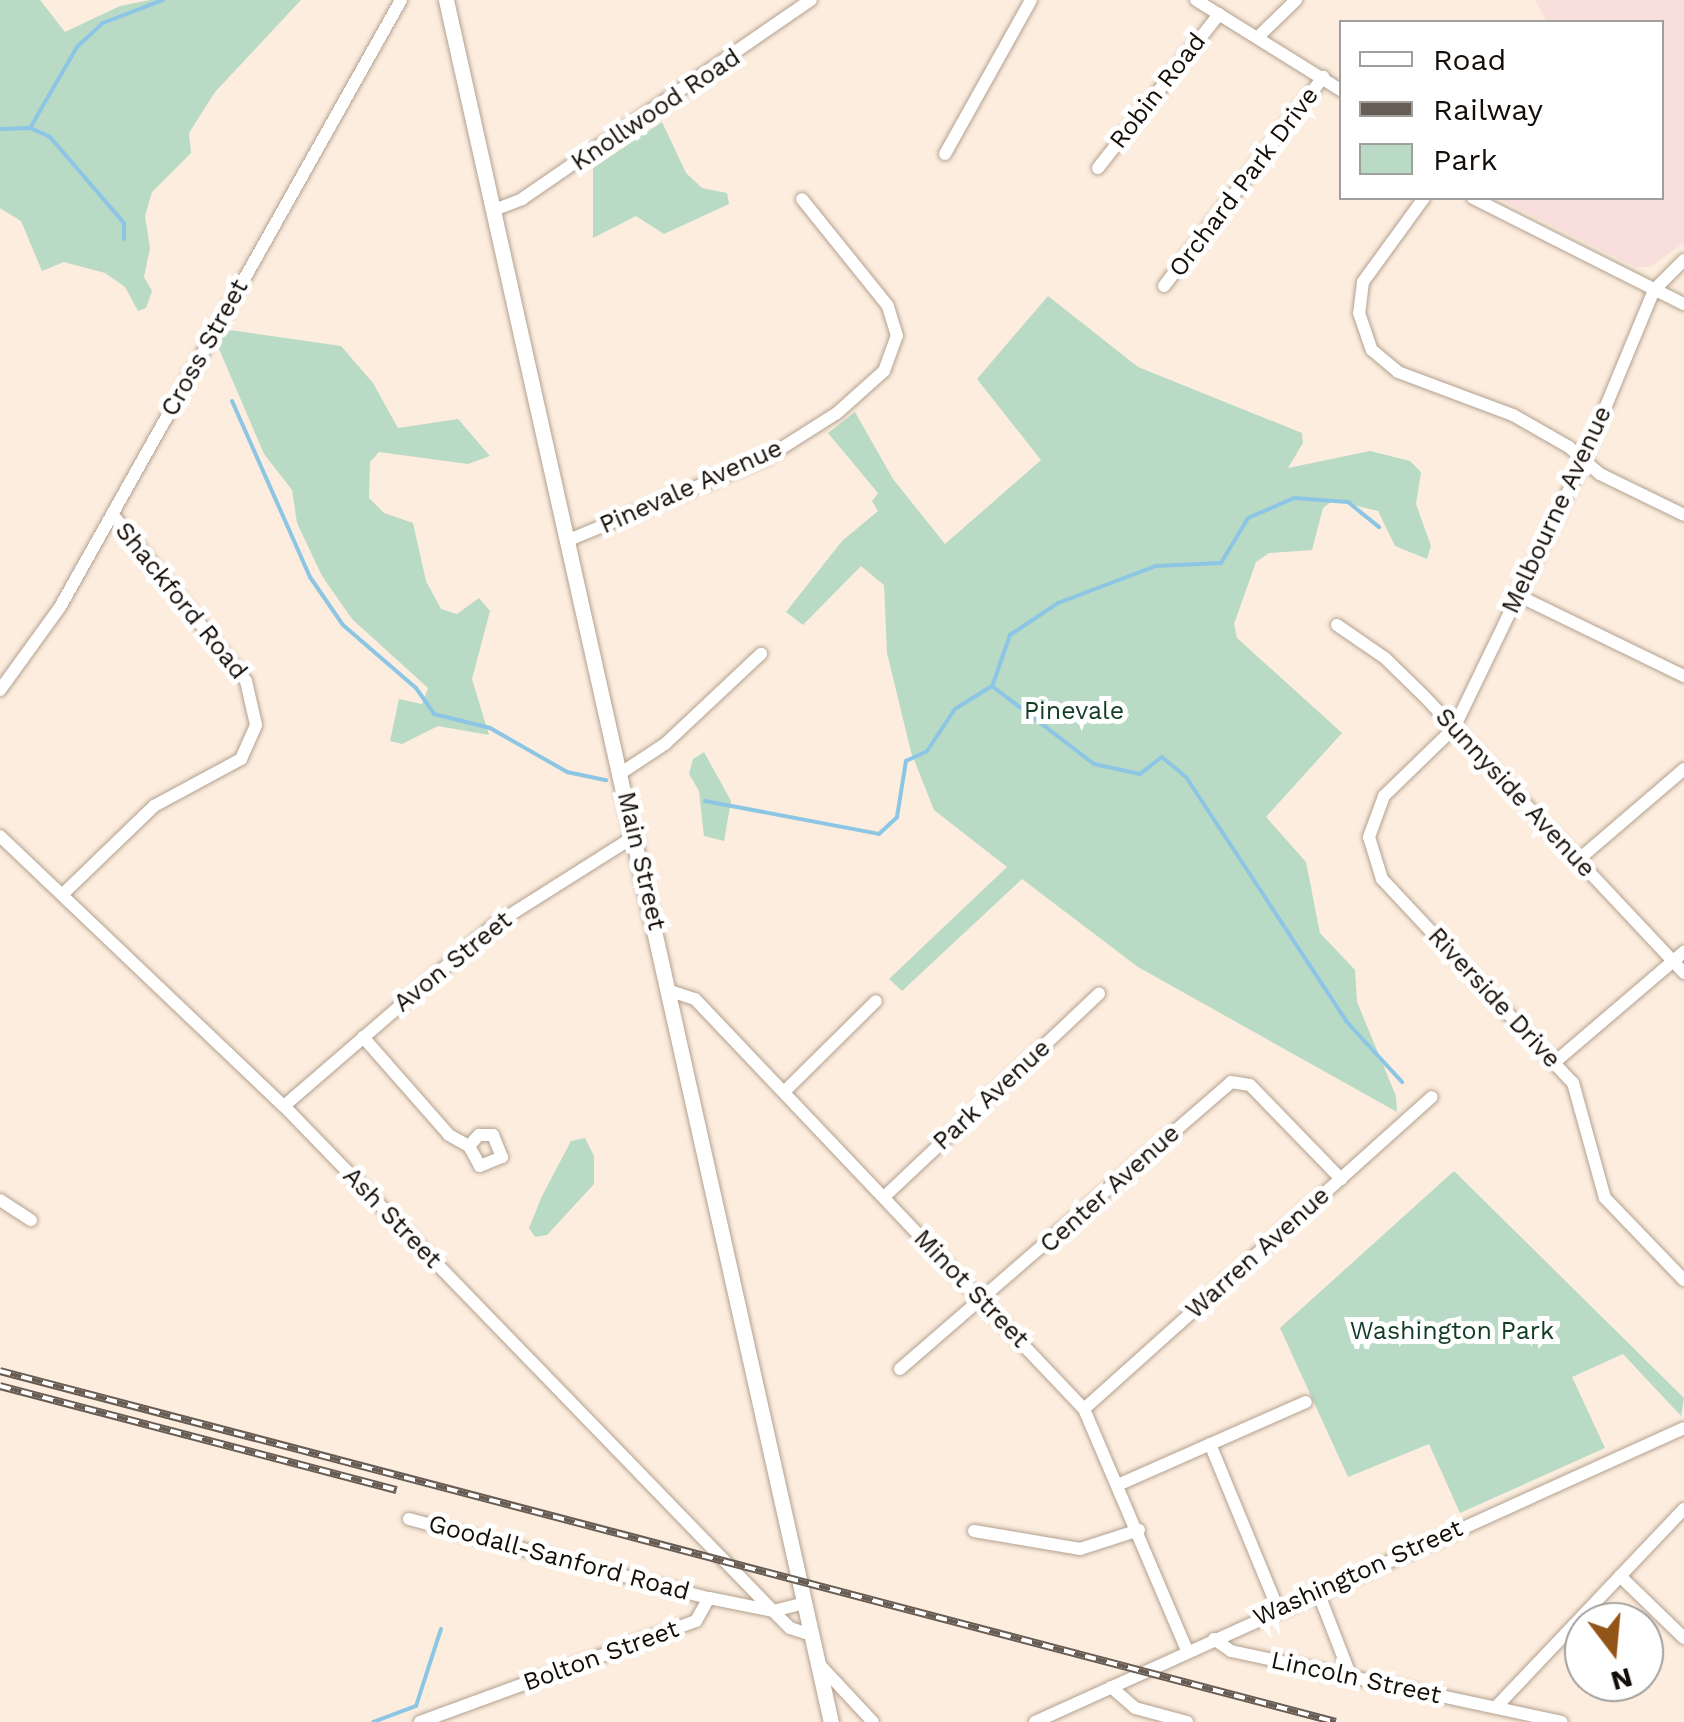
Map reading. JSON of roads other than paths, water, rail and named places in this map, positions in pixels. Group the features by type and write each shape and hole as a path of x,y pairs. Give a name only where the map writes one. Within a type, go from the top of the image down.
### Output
{"main road":[{"name":"Main Street","path":"446,0 831,1722"}],"street":[{"name":"Cross Street","path":"0,690 60,606 401,0"},
{"name":"Knollwood Road","path":"494,210 521,200 812,0"},
{"path":"946,154 1030,0"},
{"path":"1196,0 1339,89"},
{"path":"1259,36 1296,0"},
{"name":"Robin Road","path":"1098,168 1218,14"},
{"name":"Orchard Park Drive","path":"1164,286 1324,77"},
{"name":"Pinevale Avenue","path":"569,540 766,458 837,413 884,371 896,342 888,306 802,199"},
{"path":"1423,200 1363,282 1359,313 1369,344 1398,372 1504,411 1582,461 1684,515"},
{"path":"1478,200 1684,304"},
{"path":"1654,290 1684,260"},
{"name":"Melbourne Avenue","path":"1454,728 1582,461 1654,290"},
{"name":"Shackford Road","path":"65,892 154,806 241,759 256,725 246,681 112,514"},
{"path":"1517,596 1684,676"},
{"name":"Sunnyside Avenue","path":"1336,624 1386,658 1578,860 1679,957 1684,973"},
{"path":"621,773 665,744 760,654"},
{"name":"Riverside Drive","path":"1454,728 1379,804 1371,855 1388,886 1556,1062 1578,1093 1605,1198 1684,1280"},
{"path":"1578,860 1684,769"},
{"name":"Ash Street","path":"0,836 65,892 284,1106 790,1628 812,1635"},
{"name":"Avon Street","path":"284,1106 494,926 635,836"},
{"path":"1556,1062 1679,957"},
{"name":"Minot Street","path":"670,991 696,999 1084,1409 1120,1484 1187,1650"},
{"name":"Park Avenue","path":"884,1197 1099,994"},
{"path":"784,1092 876,1001"},
{"path":"363,1037 434,1120 469,1146"},
{"name":"Center Avenue","path":"900,1369 984,1303 1239,1080 1341,1179"},
{"name":"Warren Avenue","path":"1084,1409 1432,1097"},
{"path":"0,1200 31,1220"},
{"path":"1120,1484 1306,1402"},
{"name":"Washington Street","path":"1035,1722 1684,1428"},
{"path":"1210,1444 1278,1610"},
{"path":"1496,1706 1684,1509"},
{"name":"Goodall-Sanford Road","path":"409,1519 710,1598"},
{"path":"974,1530 1080,1548 1139,1530"},
{"path":"1620,1576 1684,1638"},
{"path":"1318,1592 1351,1677"},
{"path":"710,1598 773,1611 805,1603"},
{"name":"Bolton Street","path":"420,1722 698,1620 710,1598"},
{"name":"Lincoln Street","path":"1214,1639 1231,1652 1561,1722"},
{"path":"819,1664 873,1722"},
{"path":"1111,1688 1135,1708 1186,1722"}],"waterway":[{"path":"30,128 77,47 103,23 163,0"},
{"path":"0,129 30,128 50,137 124,223 124,239"},
{"path":"232,401 310,577 343,625 416,688 434,714 490,728 567,772 606,780"},
{"path":"993,684 1010,635 1058,603 1156,566 1221,563 1248,518 1294,498 1348,502 1379,527"},
{"path":"705,801 879,834 897,817 906,761 927,751 955,709 992,686 1094,764 1140,774 1162,757 1186,777 1346,1021 1402,1082"},
{"path":"373,1722 416,1706 441,1629"}],"railway":[{"path":"0,1371 1336,1722"},
{"path":"0,1386 397,1490"}],"park label":[{"name":"Pinevale","path":"1074,711"},
{"name":"Washington Park","path":"1452,1331"}]}
